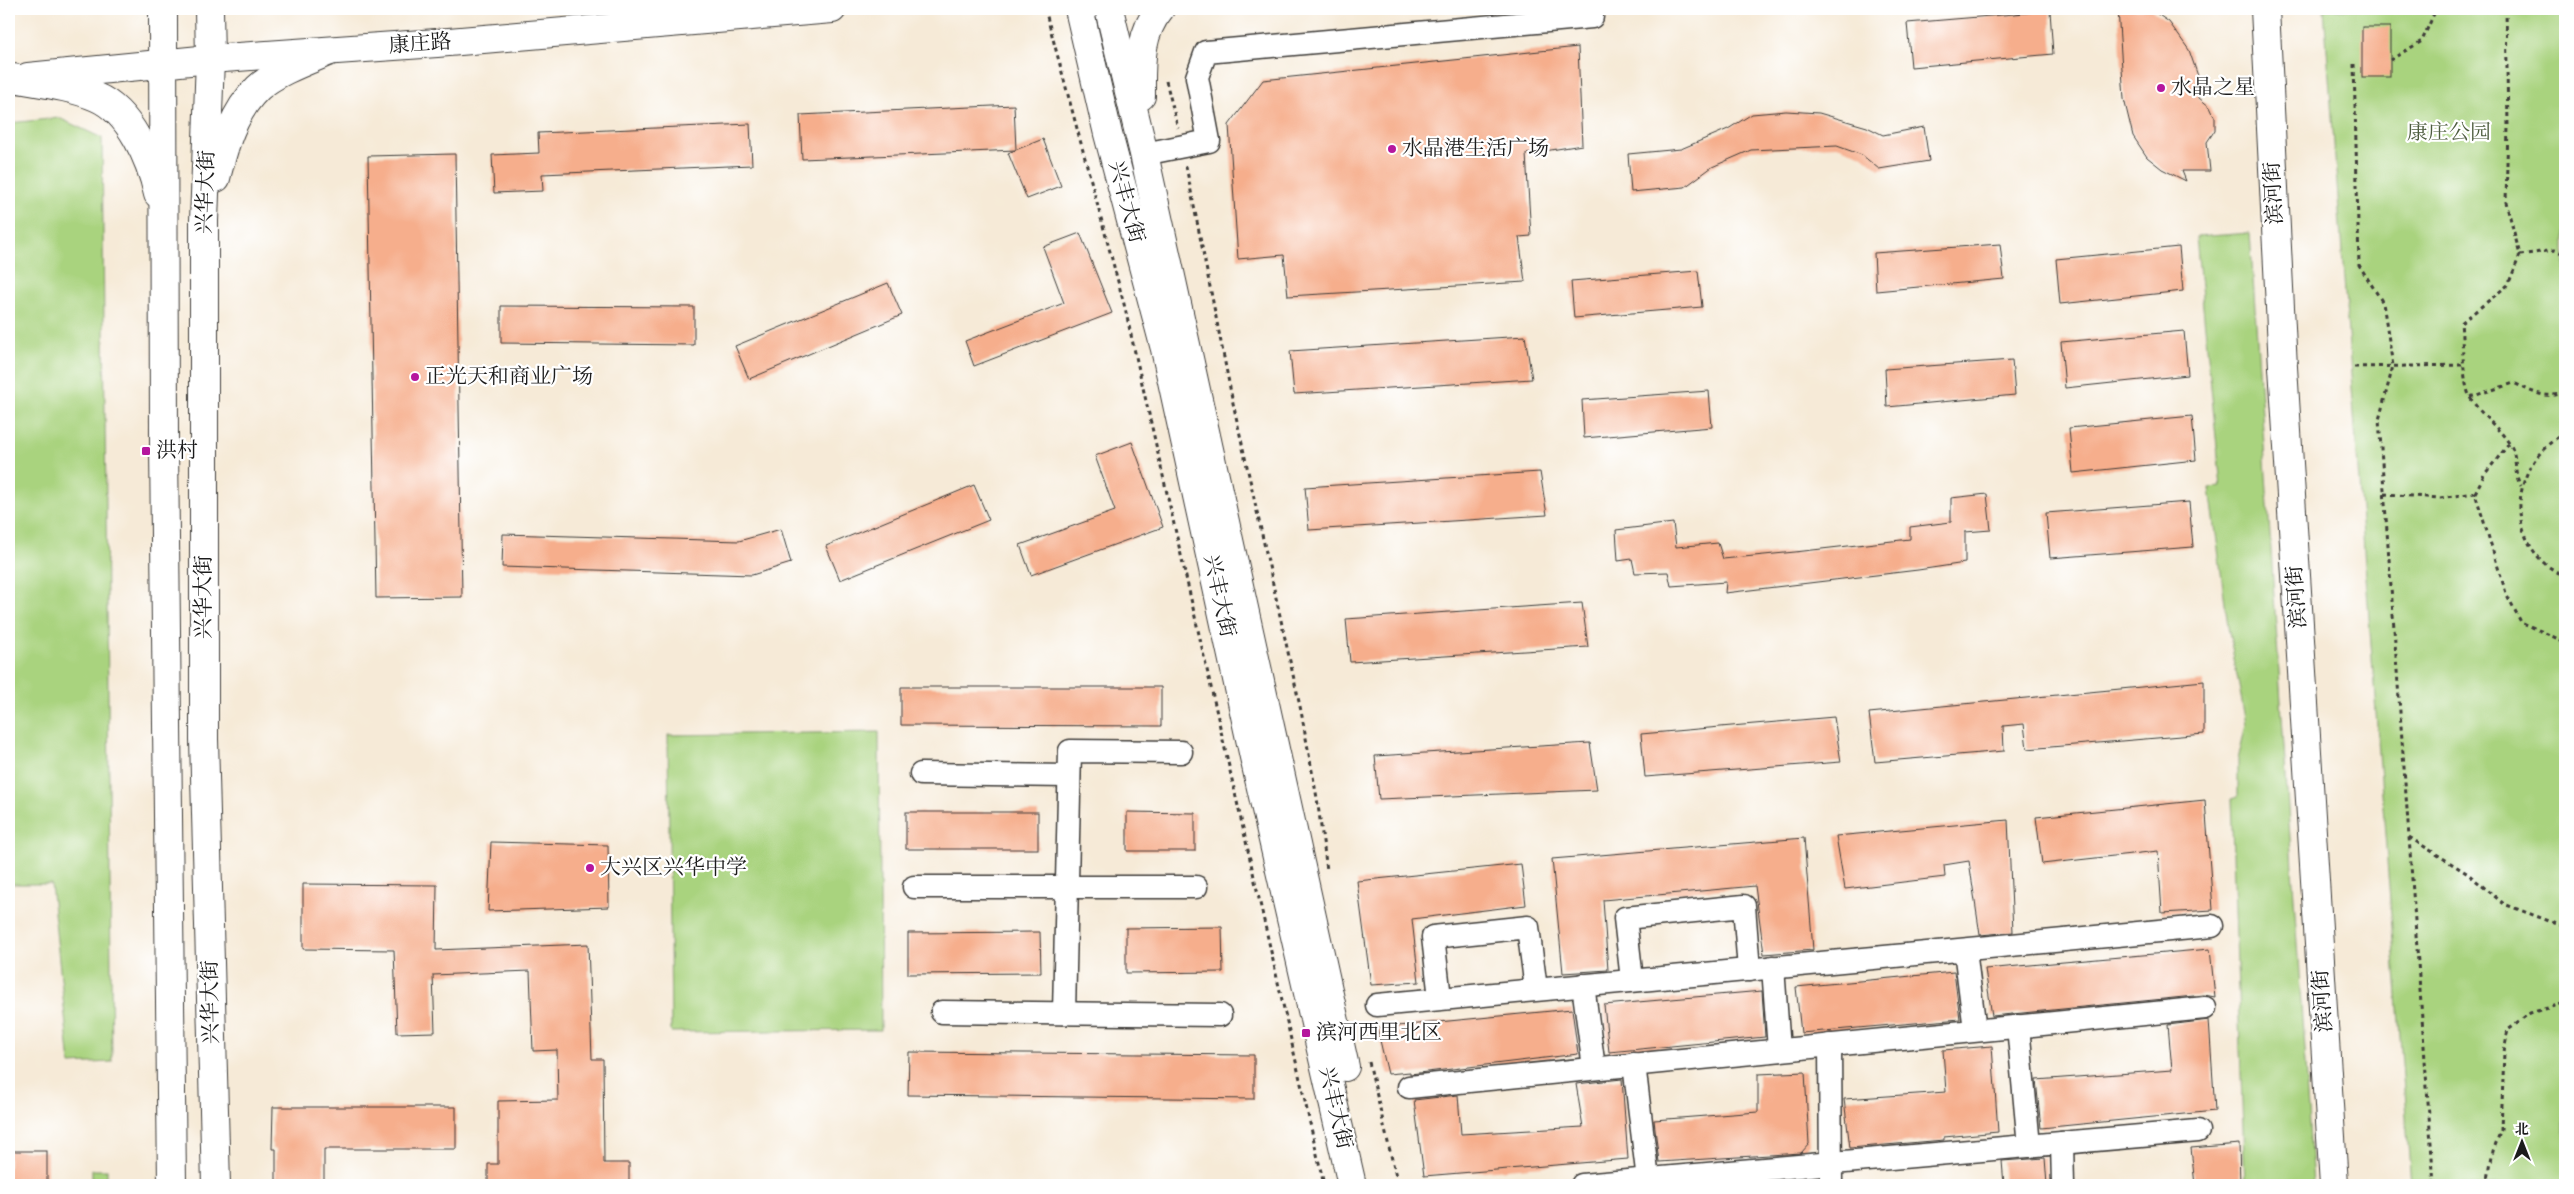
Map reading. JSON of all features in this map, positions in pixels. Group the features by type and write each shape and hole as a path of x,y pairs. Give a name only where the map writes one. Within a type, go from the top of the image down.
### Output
{"main road":[{"name":"兴华大街","path":"163,9 165,64 164,446 172,1185"},
{"name":"兴华大街","path":"209,9 210,59 204,221 204,739 216,1185"},
{"name":"康庄路","path":"11,79 210,59 330,51 832,9"},
{"name":"兴丰大街","path":"1079,9 1108,134 1165,349 1254,757 1352,1185"},
{"name":"兴丰大街","path":"1109,9 1142,146 1371,1185"},
{"path":"1142,146 1141,52 1150,26 1160,9"},
{"name":"滨河街","path":"2264,9 2283,366 2334,1185"},
{"path":"204,221 224,148 238,112 259,87 296,66 330,51"},
{"path":"11,79 58,86 97,97 130,124 154,176 165,227"}],"street":[{"path":"1142,146 1182,147 1209,141 1197,76 1206,52 1592,17 1591,9"},
{"path":"1064,1013 1070,751 1181,752"},
{"path":"921,774 1069,776"},
{"path":"914,887 1196,887"},
{"path":"1632,980 1625,918 1744,906 1749,970"},
{"path":"1440,998 1433,937 1528,926 1536,989"},
{"path":"1377,1005 2212,926"},
{"path":"1965,950 1975,1030"},
{"path":"1773,967 1779,1050"},
{"path":"1583,985 1594,1068"},
{"path":"1409,1087 2205,1008"},
{"path":"942,1012 1220,1015"},
{"path":"2018,1026 2029,1146"},
{"path":"1830,1045 1831,1185"},
{"path":"1634,1064 1648,1180"},
{"path":"1582,1185 1648,1180 1676,1181 1831,1163 2198,1131"},
{"path":"2062,1143 2063,1185"}],"path":[{"path":"1045,9 1124,304 1324,1185"},
{"path":"2390,60 2422,41 2436,9"},
{"path":"2506,9 2508,126 2506,202 2520,255 2508,285 2462,323 2464,365 2470,397 2510,443 2516,456 2516,476 2521,486"},
{"path":"2354,64 2359,265 2383,302 2394,366 2379,420 2434,1185"},
{"path":"1182,147 1235,413 1301,712 1317,798 1327,871"},
{"path":"2520,255 2554,250 2565,254"},
{"path":"2354,367 2464,365"},
{"path":"2470,397 2514,383 2536,394 2554,397 2565,392"},
{"path":"2565,433 2551,440 2532,461 2521,486 2520,513 2527,540 2543,562 2565,577"},
{"path":"2510,443 2484,474 2475,493 2506,592 2520,622 2565,642"},
{"path":"2384,494 2440,498 2475,493"},
{"path":"2409,836 2468,874 2504,904 2565,927"},
{"path":"2486,1185 2493,1151 2501,1130 2504,1052 2508,1029 2530,1013 2565,1003"},
{"path":"1368,1054 1398,1185"}],"green space":[{"name":"康庄公园","path":"2324,9 2565,9 2565,1185 2411,1185"},
{"path":"59,118 102,138 112,1062 70,1064 51,884 9,884 9,123"},
{"path":"2250,233 2313,1185 2245,1185 2231,799 2238,797 2238,760 2246,724 2228,626 2210,488 2221,487 2196,237"},
{"path":"879,732 881,1030 671,1032 668,735"},
{"path":"92,1170 107,1170 107,1185 92,1185"}],"building":[{"name":"水晶之星","path":"2118,9 2150,9 2169,22 2189,50 2199,79 2199,98 2210,107 2215,118 2215,130 2207,142 2210,171 2182,171 2186,181 2162,169 2147,157 2133,136 2124,99"},
{"path":"2050,11 2053,54 1911,67 1907,23"},
{"path":"2362,27 2390,27 2390,77 2362,77"},
{"name":"水晶港生活广场","path":"1578,47 1582,145 1526,154 1531,236 1519,237 1525,282 1288,296 1284,255 1238,259 1229,125 1263,80"},
{"path":"1014,105 1016,150 802,159 800,115"},
{"path":"1786,111 1819,113 1867,127 1883,135 1924,127 1929,161 1879,169 1862,155 1837,146 1751,150 1712,167 1685,187 1631,192 1628,154 1681,149 1728,129 1752,114"},
{"path":"750,124 752,165 542,174 543,191 494,193 492,155 539,153 538,133"},
{"path":"1043,139 1061,186 1027,199 1008,153"},
{"name":"正光天和商业广场","path":"455,154 462,597 376,598 368,156"},
{"path":"1080,233 1112,313 974,366 965,341 1064,303 1043,247"},
{"path":"2000,244 2004,279 1876,291 1874,253"},
{"path":"2179,247 2183,291 2060,304 2056,259"},
{"path":"1698,271 1702,307 1574,318 1571,281"},
{"path":"888,283 902,315 749,379 735,346"},
{"path":"501,306 694,307 694,345 501,343"},
{"path":"2184,331 2188,375 2065,388 2061,342"},
{"path":"1525,336 1532,379 1294,394 1290,351"},
{"path":"2012,360 2015,395 1887,407 1885,369"},
{"path":"1709,391 1712,427 1584,438 1582,400"},
{"path":"2192,416 2196,460 2073,473 2069,428"},
{"path":"1132,442 1163,527 1031,575 1020,545 1115,511 1095,456"},
{"path":"1540,472 1547,515 1309,530 1305,487"},
{"path":"974,485 989,520 840,580 826,546"},
{"path":"1987,494 1991,530 1965,532 1965,563 1725,593 1726,582 1671,586 1668,572 1635,573 1632,559 1618,561 1616,530 1673,523 1676,547 1718,543 1723,559 1910,539 1910,527 1951,522 1951,498"},
{"path":"2189,502 2193,547 2050,558 2046,513"},
{"path":"781,529 791,563 752,575 502,567 503,534 739,541"},
{"path":"1582,603 1588,647 1350,662 1346,619"},
{"path":"2204,681 2204,734 2027,749 2024,724 2003,726 2004,751 1875,762 1869,713"},
{"path":"901,687 1161,687 1161,726 901,725"},
{"path":"1834,717 1841,762 1645,777 1641,734"},
{"path":"1590,743 1597,790 1379,799 1375,756"},
{"path":"2205,800 2213,910 2162,913 2158,851 2042,864 2036,817"},
{"path":"906,812 1038,812 1038,849 906,849"},
{"path":"1127,812 1195,813 1195,851 1127,851"},
{"path":"2008,820 2013,932 1980,935 1969,861 1944,865 1945,877 1845,889 1836,836"},
{"path":"1804,838 1813,950 1764,954 1755,886 1603,900 1608,970 1563,973 1552,859"},
{"path":"491,842 608,845 609,907 488,911"},
{"path":"1521,864 1526,905 1412,919 1419,982 1371,985 1357,881"},
{"path":"303,884 437,885 436,950 588,944 592,1059 603,1059 604,1163 629,1163 629,1185 488,1185 488,1164 498,1164 498,1101 558,1100 557,1050 533,1051 530,971 433,975 435,1032 397,1033 394,950 303,949"},
{"path":"1222,927 1223,972 1126,973 1126,928"},
{"path":"1040,932 1041,973 908,974 908,933"},
{"path":"2210,949 2215,997 2204,995 1992,1016 1985,969"},
{"path":"1954,972 1960,1019 1801,1033 1796,987"},
{"path":"1762,991 1765,1037 1609,1052 1604,1005"},
{"path":"1572,1009 1578,1054 1410,1074 1410,1072 1388,1074 1377,1028"},
{"path":"2209,1020 2215,1111 2041,1128 2036,1080 2172,1070 2168,1025"},
{"path":"1992,1046 1998,1132 1944,1137 1944,1140 1850,1148 1844,1099 1946,1092 1943,1050"},
{"path":"909,1052 1254,1055 1254,1099 908,1095"},
{"path":"1805,1072 1809,1144 1801,1153 1659,1162 1654,1120 1758,1112 1758,1074"},
{"path":"1622,1079 1628,1159 1424,1176 1414,1100 1458,1095 1461,1134 1583,1127 1576,1084"},
{"path":"273,1107 456,1107 456,1149 324,1149 324,1185 276,1185 276,1149 272,1149"},
{"path":"2239,1144 2240,1185 2195,1185 2191,1148"},
{"path":"9,1151 47,1151 47,1185 9,1185"},
{"path":"2045,1158 2047,1185 2004,1185 2002,1161"}],"place":[{"name":"水晶之星","path":"2161,88"},
{"name":"水晶港生活广场","path":"1392,149"},
{"name":"正光天和商业广场","path":"415,377"},
{"name":"洪村","path":"146,451"},
{"name":"大兴区兴华中学","path":"590,868"},
{"name":"滨河西里北区","path":"1306,1033"}]}
